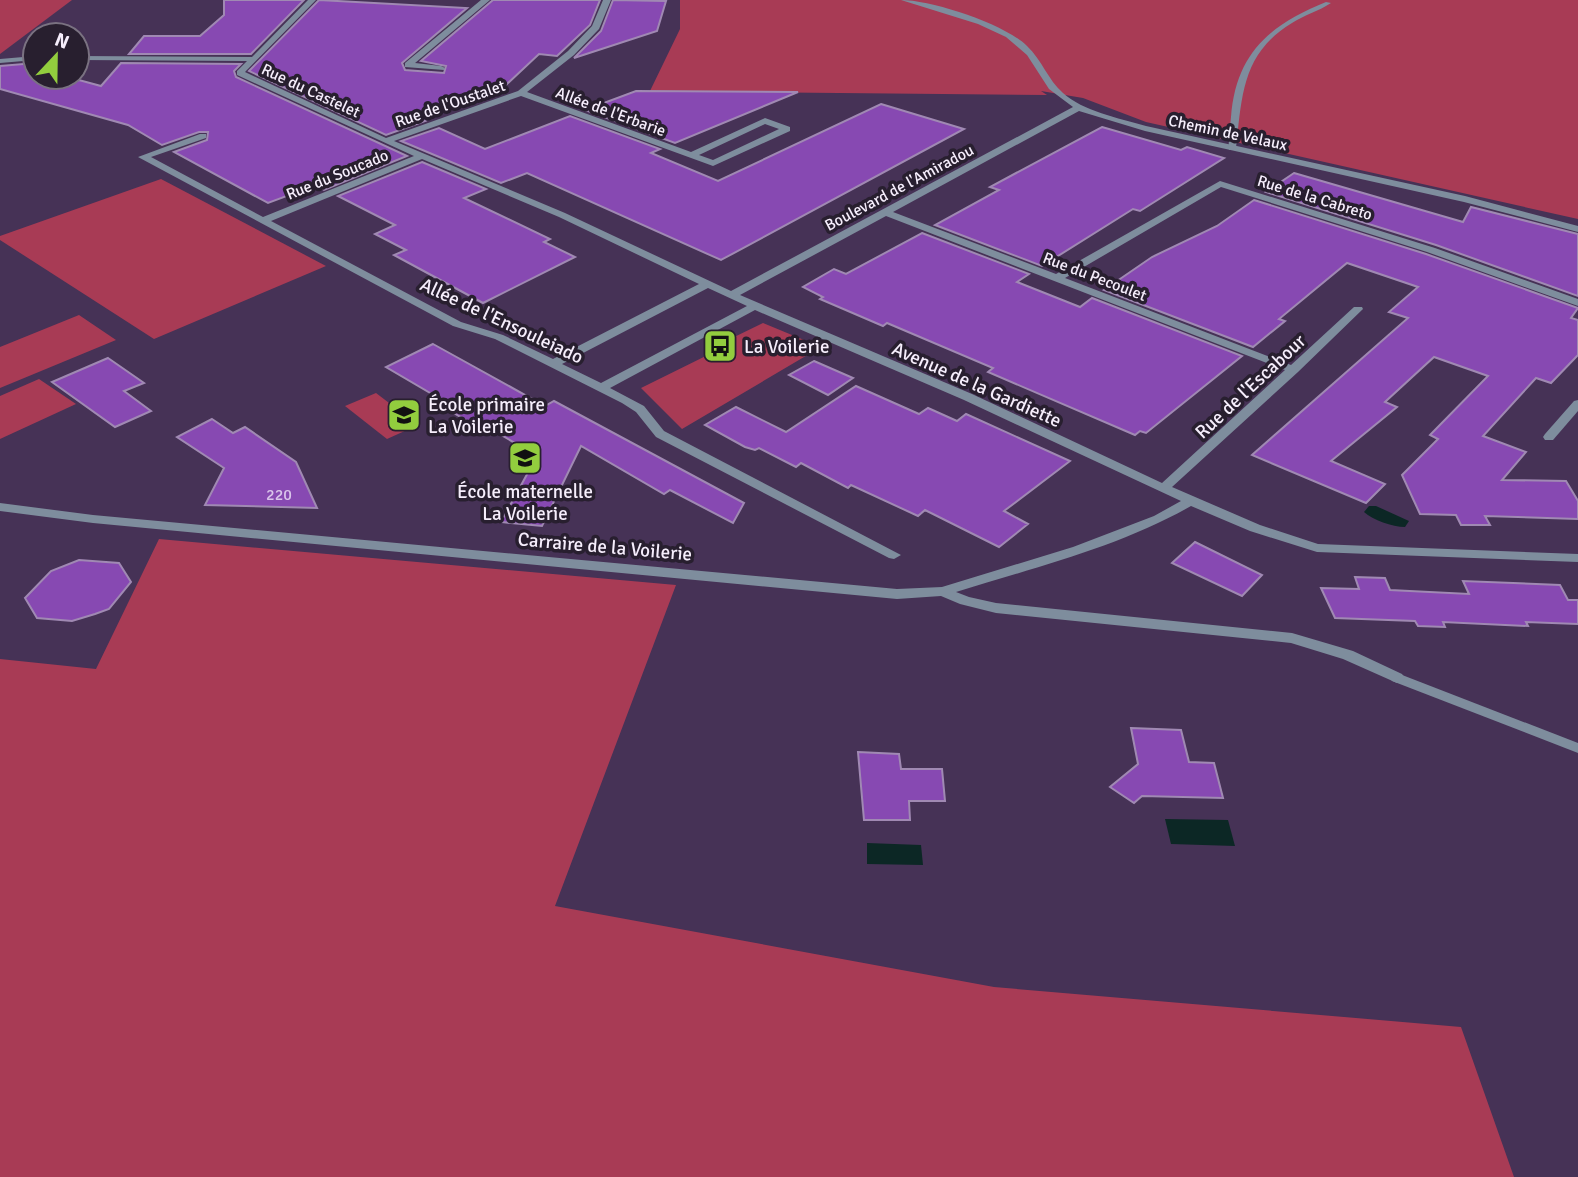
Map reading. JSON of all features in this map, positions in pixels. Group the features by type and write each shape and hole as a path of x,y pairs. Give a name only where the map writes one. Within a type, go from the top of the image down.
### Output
{"street":[{"name":"Rue du Castelet","path":"312,0 240,73 386,141"},
{"path":"441,68 408,65 486,0"},
{"name":"Rue de l'Oustalet","path":"386,141 521,93 571,53 596,27 607,0"},
{"name":"Chemin de Velaux","path":"905,0 1005,33 1023,45 1058,93 1082,106 1145,128 1465,199 1578,229"},
{"path":"91,58 254,59"},
{"path":"0,61 21,59"},
{"name":"Allée de l'Erbarie","path":"521,93 691,155 713,163 787,128 765,121 691,155"},
{"name":"Boulevard de l'Amiradou","path":"731,295 1082,106"},
{"name":"Allée de l'Ensouleiado","path":"203,136 143,157 439,314 469,329 499,337 601,388 640,409 660,434 894,555"},
{"name":"Avenue de la Gardiette","path":"386,141 562,215 755,306 968,397 992,411 1069,443 1191,501 1284,539 1318,548 1578,558"},
{"name":"Rue du Soucado","path":"264,220 422,156"},
{"name":"Rue de la Cabreto","path":"1057,278 1220,184 1432,250 1578,303"},
{"name":"Rue du Pecoulet","path":"885,212 1294,370"},
{"path":"552,363 707,284"},
{"path":"601,388 755,306"},
{"name":"Rue de l'Escabour","path":"1164,488 1358,309"},
{"path":"1549,437 1578,404"},
{"name":"Carraire de la Voilerie","path":"0,507 93,519 897,594 943,591 1078,550 1159,519 1191,501"},
{"path":"943,591 965,601 996,608 1292,638 1348,655 1396,678"}],"lane":[{"path":"1232,148 1242,79 1269,35 1293,16 1328,3"},
{"path":"1396,678 1578,748"}],"shaded area":[{"path":"0,0 72,0 44,21 21,21 21,38 0,54"},
{"path":"680,0 1578,0 1578,219 1146,122 1083,98 1041,91 1047,95 650,91 680,29"},
{"path":"161,179 326,266 154,339 0,240 0,236"},
{"path":"79,315 116,340 0,388 0,347"},
{"path":"763,323 821,347 682,429 641,388 728,345 724,342"},
{"path":"39,379 76,404 0,439 0,396"},
{"path":"376,393 418,425 387,439 345,406"},
{"path":"1369,506 1376,506 1409,521 1405,527 1372,518 1364,512"},
{"path":"159,539 676,585 555,906 994,987 1461,1027 1514,1177 0,1177 0,659 96,669"},
{"path":"1165,819 1228,820 1235,846 1171,844"},
{"path":"867,843 921,845 923,865 867,864"}],"building":[{"path":"224,0 304,0 251,54 129,54 144,36 200,36 224,15"},
{"path":"319,0 467,8 402,63 405,70 444,73 446,66 421,61 493,0 600,0 590,25 557,56 539,54 506,85 418,117 425,121 386,135 249,71"},
{"path":"613,0 666,1 657,31 574,58 601,31"},
{"path":"121,63 241,64 234,71 236,77 407,156 324,190 316,185 268,203 174,152 207,140 208,132 199,132 162,145 128,125 0,89 0,66 21,64 21,91 91,91 91,83 101,86"},
{"path":"636,91 798,92 675,143 585,110"},
{"path":"881,104 964,129 721,260 527,173 501,183 401,141 439,128 485,149 570,116 660,149 651,153 718,181"},
{"path":"1102,127 1181,150 1187,147 1224,158 1140,211 1133,209 1042,266 935,225 999,190 990,187"},
{"path":"422,162 486,189 464,198 550,239 544,242 575,257 483,303 394,255 406,250 375,234 395,225 338,196"},
{"path":"1294,173 1463,222 1471,207 1578,234 1578,296 1436,245 1266,192"},
{"path":"1254,200 1426,254 1578,308 1571,318 1578,320 1578,355 1551,383 1536,378 1483,436 1526,452 1502,480 1566,481 1578,501 1578,519 1485,516 1490,525 1461,525 1456,515 1420,514 1402,475 1438,439 1430,435 1488,376 1434,357 1385,402 1397,407 1331,461 1385,484 1366,503 1252,455 1408,318 1389,312 1418,287 1347,263 1279,319 1285,321 1253,347 1104,290 1152,257 1217,226"},
{"path":"922,233 1029,274 1017,282 1080,307 1092,298 1242,356 1146,433 1140,431 1135,435 988,372 993,368 887,323 883,326 820,299 823,297 803,287 834,269 846,274"},
{"path":"433,344 545,406 554,401 744,503 733,523 670,490 664,494 581,446 542,526 501,522 537,456 496,432 491,435 437,403 442,400 386,367"},
{"path":"108,358 144,383 124,391 151,411 115,427 52,382"},
{"path":"814,361 853,378 828,395 789,375"},
{"path":"856,386 919,414 928,408 957,421 966,414 1070,461 1004,511 1028,524 999,547 925,510 918,516 851,485 848,488 801,463 796,467 759,448 755,450 745,447 705,425 736,407 786,432"},
{"path":"212,419 233,433 245,427 296,462 317,508 205,505 224,468 177,437"},
{"path":"1195,542 1262,575 1242,596 1172,563"},
{"path":"79,560 119,563 131,582 109,609 72,621 37,618 25,598 51,571"},
{"path":"1355,577 1385,578 1390,590 1469,594 1463,581 1560,585 1568,600 1578,600 1578,624 1526,622 1528,626 1443,622 1445,627 1418,626 1415,621 1335,618 1321,588 1359,589"},
{"path":"1131,728 1181,730 1189,762 1214,763 1223,798 1142,796 1134,803 1110,787 1138,764"},
{"path":"858,752 899,754 901,769 942,769 945,801 909,801 910,820 864,820"}],"place":[{"name":"La Voilerie","path":"720,346"},
{"name":"École primaire La Voilerie","path":"404,415"},
{"name":"École maternelle La Voilerie","path":"525,458"}]}
